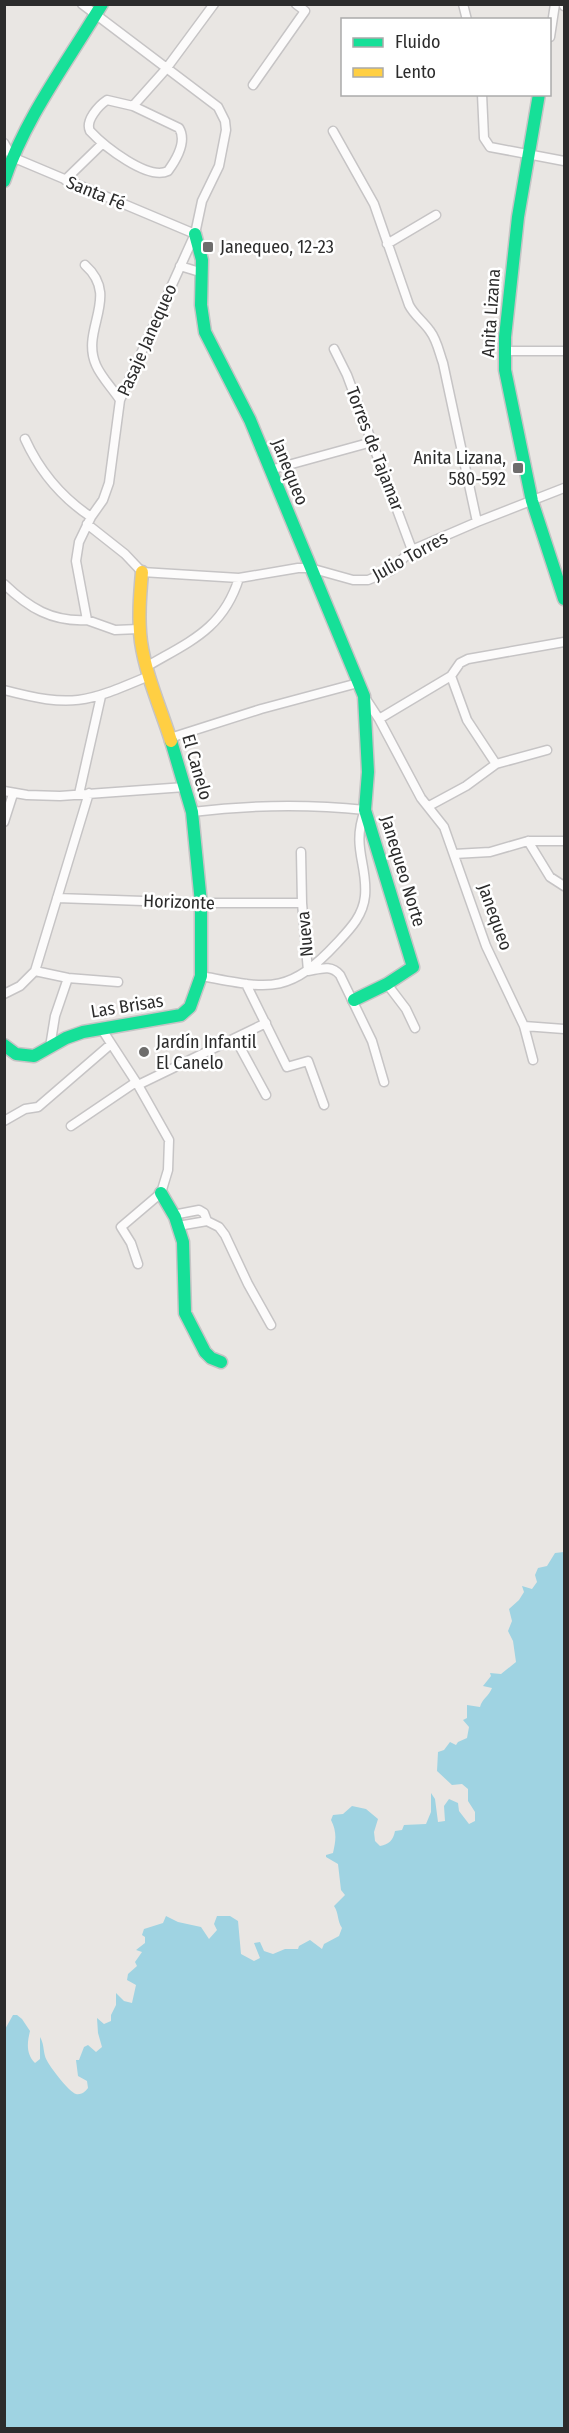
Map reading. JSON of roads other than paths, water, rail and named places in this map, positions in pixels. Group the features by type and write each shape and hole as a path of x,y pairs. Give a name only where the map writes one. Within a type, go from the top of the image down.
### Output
{"street":[{"path":"82,4 99,10 166,69"},
{"path":"133,106 166,69 214,4"},
{"path":"253,85 305,11 297,4"},
{"path":"551,26 555,4"},
{"path":"4,181 12,157 31,117 99,10"},
{"name":"Janequeo","path":"166,69 218,107 225,121 226,134 219,166 202,201 195,234 203,273 201,306 205,332 250,420 358,683"},
{"path":"482,96 484,138 487,144 493,148 564,161"},
{"name":"Anita Lizana","path":"539,96 518,217 504,351 505,370 532,501 564,599"},
{"path":"110,100 133,106 181,130 183,136 180,149 168,171 163,174 124,159 102,144 88,129 88,124 101,105 110,100"},
{"path":"333,131 374,204 409,305 414,314 432,333 443,363 477,522"},
{"path":"4,143 12,157"},
{"path":"65,180 102,144"},
{"name":"Santa Fé","path":"12,157 195,234"},
{"path":"387,244 436,215"},
{"name":"Pasaje Janequeo","path":"87,620 76,561 79,542 103,500 109,483 120,400 195,234"},
{"path":"85,265 94,274 101,292 101,305 93,341 96,366 120,400"},
{"path":"180,266 203,273"},
{"name":"Torres de Tajamar","path":"334,349 347,375 412,550"},
{"path":"504,351 564,351"},
{"path":"26,439 39,466 52,484 142,572"},
{"path":"270,470 372,442"},
{"name":"Julio Torres","path":"142,572 238,578 310,568 353,580 368,580 390,571 412,550 564,488"},
{"name":"El Canelo","path":"142,572 139,629 147,671 192,812 201,903 201,976"},
{"path":"4,690 56,702 79,701 101,696 147,671 210,628 228,606 238,578"},
{"path":"4,584 21,600 39,612 59,619 87,620 115,630 139,629"},
{"path":"379,719 451,676 460,663 468,659 564,642"},
{"path":"451,676 467,720 496,764"},
{"path":"170,738 261,709 358,683"},
{"name":"Janequeo Norte","path":"354,1000 387,984 413,967 365,810 368,771 364,696 358,683"},
{"path":"79,794 101,696"},
{"name":"Janequeo","path":"364,696 379,719 421,798 444,827 489,954 524,1026 533,1060"},
{"path":"429,806 466,786 496,764 547,750"},
{"path":"4,822 9,792 41,796 185,787"},
{"path":"4,993 20,986 35,970 89,793"},
{"path":"192,812 280,805 365,810 359,837 365,885 363,908 354,924 308,971 280,984 263,986 201,976"},
{"path":"528,841 550,877 564,886"},
{"path":"454,854 490,852 528,841 564,841"},
{"name":"Nueva","path":"301,852 302,903 308,971 327,968 336,970 354,1000 372,1041 384,1082"},
{"name":"Horizonte","path":"57,897 201,903 302,903"},
{"path":"35,970 68,978 118,982"},
{"name":"Las Brisas","path":"4,1045 15,1054 28,1057 40,1054 74,1035 100,1028 181,1015 190,1007 201,976"},
{"path":"50,1047 55,1016 68,978"},
{"path":"246,984 287,1067 308,1061 324,1105"},
{"path":"387,984 406,1009 415,1028"},
{"path":"71,1126 137,1083 266,1023"},
{"path":"524,1026 564,1029"},
{"path":"100,1028 137,1083 169,1140 168,1170 161,1192 121,1227 131,1243 138,1264"},
{"path":"235,1038 266,1095"},
{"path":"4,1121 25,1109 38,1107 111,1044"},
{"path":"161,1192 176,1220 184,1250 185,1312 205,1352 211,1358 221,1362"},
{"path":"176,1220 199,1210 204,1213 207,1221"},
{"path":"176,1220 207,1221 219,1227 271,1325"}],"water":[{"path":"564,1552 564,2428 5,2428 4,2031 13,2015 22,2019 30,2031 28,2048 32,2060 35,2063 40,2059 40,2037 49,2065 69,2089 80,2094 88,2088 87,2081 78,2076 76,2060 79,2060 84,2047 88,2045 96,2052 102,2047 97,2018 104,2024 111,2021 116,2005 116,1993 124,2001 132,2003 136,1985 127,1980 128,1974 137,1966 135,1962 142,1952 136,1950 145,1943 145,1937 142,1935 144,1929 163,1923 166,1916 178,1922 201,1927 209,1939 217,1930 214,1924 217,1916 230,1916 238,1921 241,1954 254,1961 260,1958 254,1943 260,1942 264,1951 273,1954 285,1949 298,1949 310,1940 322,1949 324,1944 339,1936 342,1928 334,1906 345,1895 341,1890 338,1864 326,1857 333,1853 335,1844 335,1832 331,1820 333,1815 343,1814 352,1806 366,1809 378,1819 374,1832 375,1841 380,1846 390,1842 395,1831 402,1830 404,1825 426,1824 431,1812 431,1793 435,1799 438,1822 445,1821 444,1806 449,1799 458,1803 459,1811 469,1824 475,1821 475,1812 468,1801 468,1789 462,1784 452,1785 437,1771 438,1752 444,1750 450,1742 456,1745 467,1738 469,1727 463,1720 467,1718 467,1705 480,1707 492,1688 483,1686 491,1676 490,1673 501,1674 516,1662 513,1641 508,1631 512,1621 509,1609 524,1592 522,1586 532,1589 537,1582 535,1575 538,1568 547,1566 555,1553"}],"place":[{"name":"Janequeo, 12-23","path":"208,247"},
{"name":"Anita Lizana, 580-592","path":"518,468"},
{"name":"Jardín Infantil El Canelo","path":"144,1052"}]}
